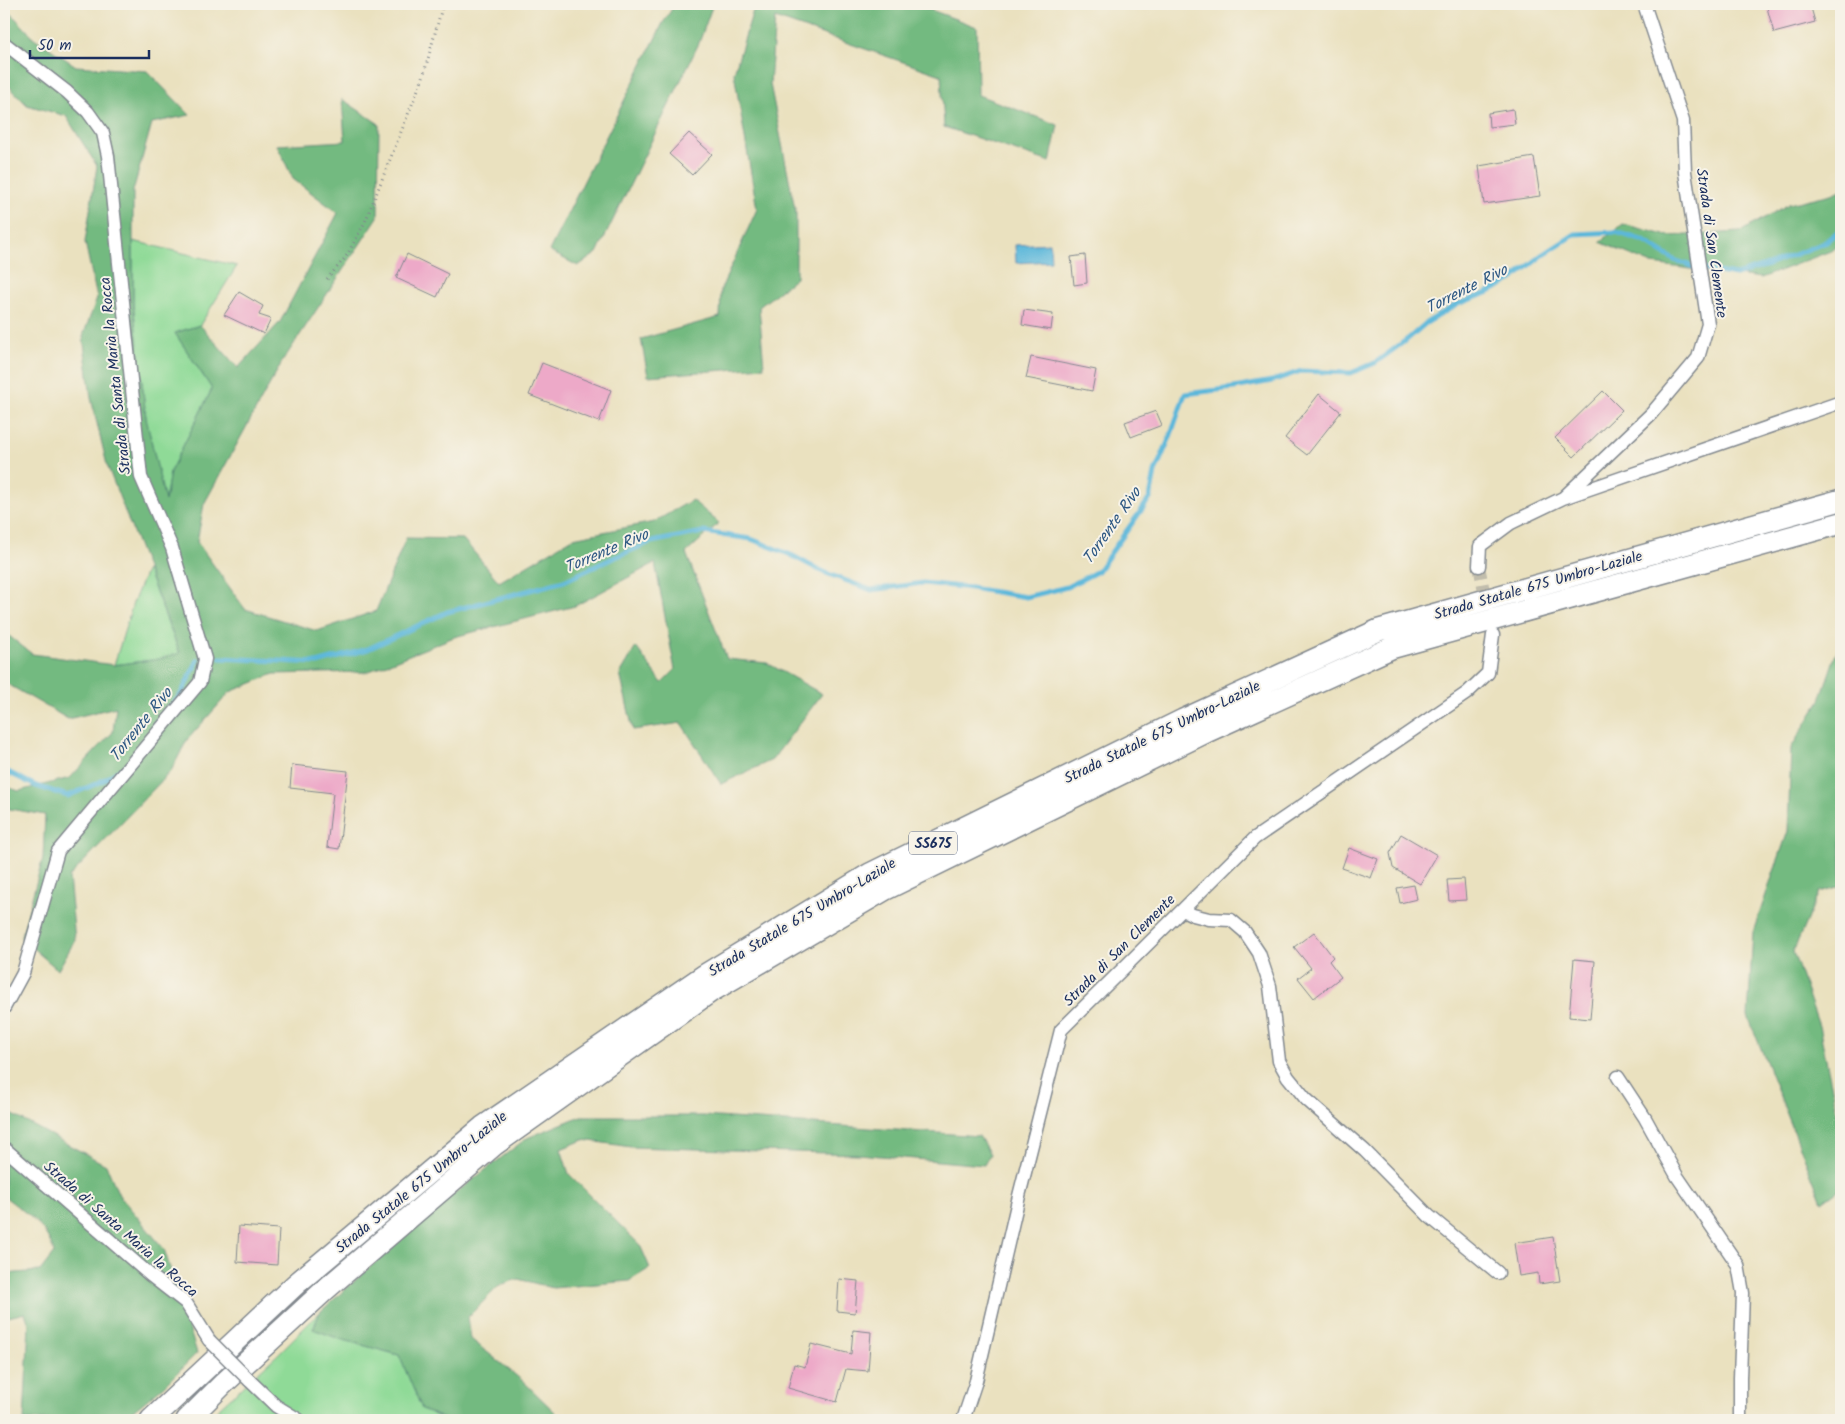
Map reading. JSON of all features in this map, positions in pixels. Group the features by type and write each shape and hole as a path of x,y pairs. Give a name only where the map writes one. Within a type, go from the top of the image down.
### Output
{"highway":[{"name":"Strada Statale 675 Umbro-Laziale","path":"151,1420 296,1284 483,1127 705,975 870,874 1183,720 1379,630 1841,500"},
{"name":"Strada Statale 675 Umbro-Laziale","path":"187,1420 223,1384 326,1289 494,1145 710,992 886,889 1206,732 1391,648 1841,523"}],"street":[{"name":"Strada di San Clemente","path":"1563,498 1650,414 1698,358 1708,324 1685,172 1683,121 1644,4"},
{"name":"Strada di Santa Maria la Rocca","path":"4,43 67,92 88,112 103,133 108,156 141,477 172,548 205,659 200,682 58,851 22,973 4,1008"},
{"name":"Strada di San Clemente","path":"1479,566 1480,546 1511,524 1563,498 1841,402"},
{"name":"Strada di San Clemente","path":"963,1420 976,1381 1019,1196 1061,1030 1255,838 1467,693 1488,673 1493,635"},
{"path":"1183,910 1193,915 1210,919 1231,920 1245,932 1259,953 1270,986 1279,1061 1288,1077 1306,1099 1365,1151 1429,1216 1498,1273"},
{"path":"1618,1077 1645,1118 1677,1176 1738,1265 1743,1293 1740,1420"},
{"name":"Strada di Santa Maria la Rocca","path":"4,1148 150,1275 186,1303 209,1340 276,1406 299,1420"}],"path":[{"path":"327,279 346,257 365,222 422,77 443,4"}],"green space":[{"path":"675,4 713,4 699,43 597,253 578,266 549,251 663,23"},
{"path":"755,4 915,4 977,27 978,95 1058,125 1050,162 944,127 941,75 775,18 770,84 796,214 796,278 759,307 764,367 648,376 641,339 720,317 721,289 757,209 734,73"},
{"path":"4,6 34,38 76,66 147,71 190,115 152,123 133,191 133,303 146,418 165,501 170,472 212,389 175,333 200,325 238,368 280,322 338,213 293,179 277,145 345,141 342,99 379,124 378,217 282,362 204,504 197,542 245,609 317,631 376,611 406,538 463,539 499,582 573,538 654,522 692,500 719,523 686,553 727,659 767,663 822,694 772,760 721,784 681,723 633,730 620,674 636,647 662,683 675,670 655,563 575,606 454,637 367,672 274,674 230,692 187,740 171,771 69,877 75,940 58,970 21,938 43,858 45,815 4,808 4,786 19,791 70,778 113,732 116,707 68,719 4,682 4,632 32,654 114,665 159,659 180,653 107,465 91,398 83,336 97,298 85,242 97,166 66,116 27,105 4,81"},
{"path":"1841,190 1841,243 1833,250 1761,278 1652,264 1600,242 1623,224 1669,236 1740,232 1789,204 1832,194"},
{"path":"133,241 237,266 200,325 175,333 212,389 170,472 165,502 146,418 133,303"},
{"path":"147,569 180,654 114,665 133,603"},
{"path":"1841,639 1841,886 1819,892 1793,952 1819,1026 1841,1132 1841,1188 1822,1202 1748,1016 1753,932 1788,831 1791,748 1820,700"},
{"path":"4,1110 106,1165 119,1195 164,1249 197,1353 164,1386 122,1420 24,1420 29,1324 25,1313 4,1318 4,1274 40,1271 54,1253 51,1243 41,1227 4,1196"},
{"path":"581,1116 704,1116 979,1136 990,1154 984,1165 858,1154 631,1147 583,1140 561,1149 569,1174 640,1245 650,1268 629,1281 553,1288 518,1279 500,1285 468,1317 471,1339 524,1382 563,1420 446,1420 422,1409 399,1355 340,1339 313,1329 320,1312 432,1211 527,1138"},
{"path":"320,1312 313,1329 340,1339 399,1355 422,1409 446,1420 206,1420 276,1356"}],"water":[{"path":"1050,243 1051,261 1016,263 1015,245"}],"building":[{"path":"1766,4 1810,4 1815,22 1774,33"},
{"path":"1513,109 1515,124 1489,127 1488,113"},
{"path":"689,133 712,154 692,175 669,154"},
{"path":"1534,157 1540,196 1484,204 1479,166"},
{"path":"407,254 448,274 437,297 396,278"},
{"path":"1085,255 1087,283 1074,285 1071,257"},
{"path":"239,292 263,306 259,315 271,319 264,334 224,315"},
{"path":"1024,310 1053,314 1051,330 1022,325"},
{"path":"1031,357 1096,370 1092,391 1026,378"},
{"path":"542,363 611,390 599,422 529,395"},
{"path":"1603,391 1622,410 1574,457 1555,438"},
{"path":"1319,394 1341,412 1307,455 1285,438"},
{"path":"1156,411 1162,425 1131,437 1125,422"},
{"path":"292,765 348,771 339,849 327,847 333,793 290,788"},
{"path":"1401,834 1437,855 1420,884 1393,868 1390,853"},
{"path":"1349,848 1378,859 1371,878 1342,868"},
{"path":"1464,879 1466,900 1449,901 1447,880"},
{"path":"1414,885 1417,899 1400,903 1397,888"},
{"path":"1314,932 1333,957 1329,961 1341,977 1314,998 1298,978 1311,968 1294,947"},
{"path":"1574,959 1595,961 1590,1019 1569,1017"},
{"path":"239,1226 279,1229 277,1265 237,1262"},
{"path":"1553,1237 1560,1281 1539,1284 1538,1273 1519,1276 1514,1243"},
{"path":"839,1279 858,1281 855,1313 837,1311"},
{"path":"853,1330 871,1332 868,1371 846,1369 837,1402 788,1388 794,1364 805,1367 811,1344 851,1354"}],"waterway":[{"name":"Torrente Rivo","path":"220,658 317,663 368,649 447,612 564,581 651,542 703,532 751,539 791,555 823,572 871,590 923,583 971,588 1026,597 1067,587 1098,571 1150,498 1155,472 1185,394 1272,381 1301,371 1351,373 1375,363 1426,323 1458,304 1487,293 1511,280 1544,254 1575,234 1616,232 1644,241 1674,260 1700,269 1736,275 1768,265 1824,243 1841,229"},
{"name":"Torrente Rivo","path":"156,725 181,694 198,660"},
{"name":"Torrente Rivo","path":"4,770 36,786 68,796 100,782 120,770"}],"tunnel":[{"path":"1479,566 1487,606"}]}
